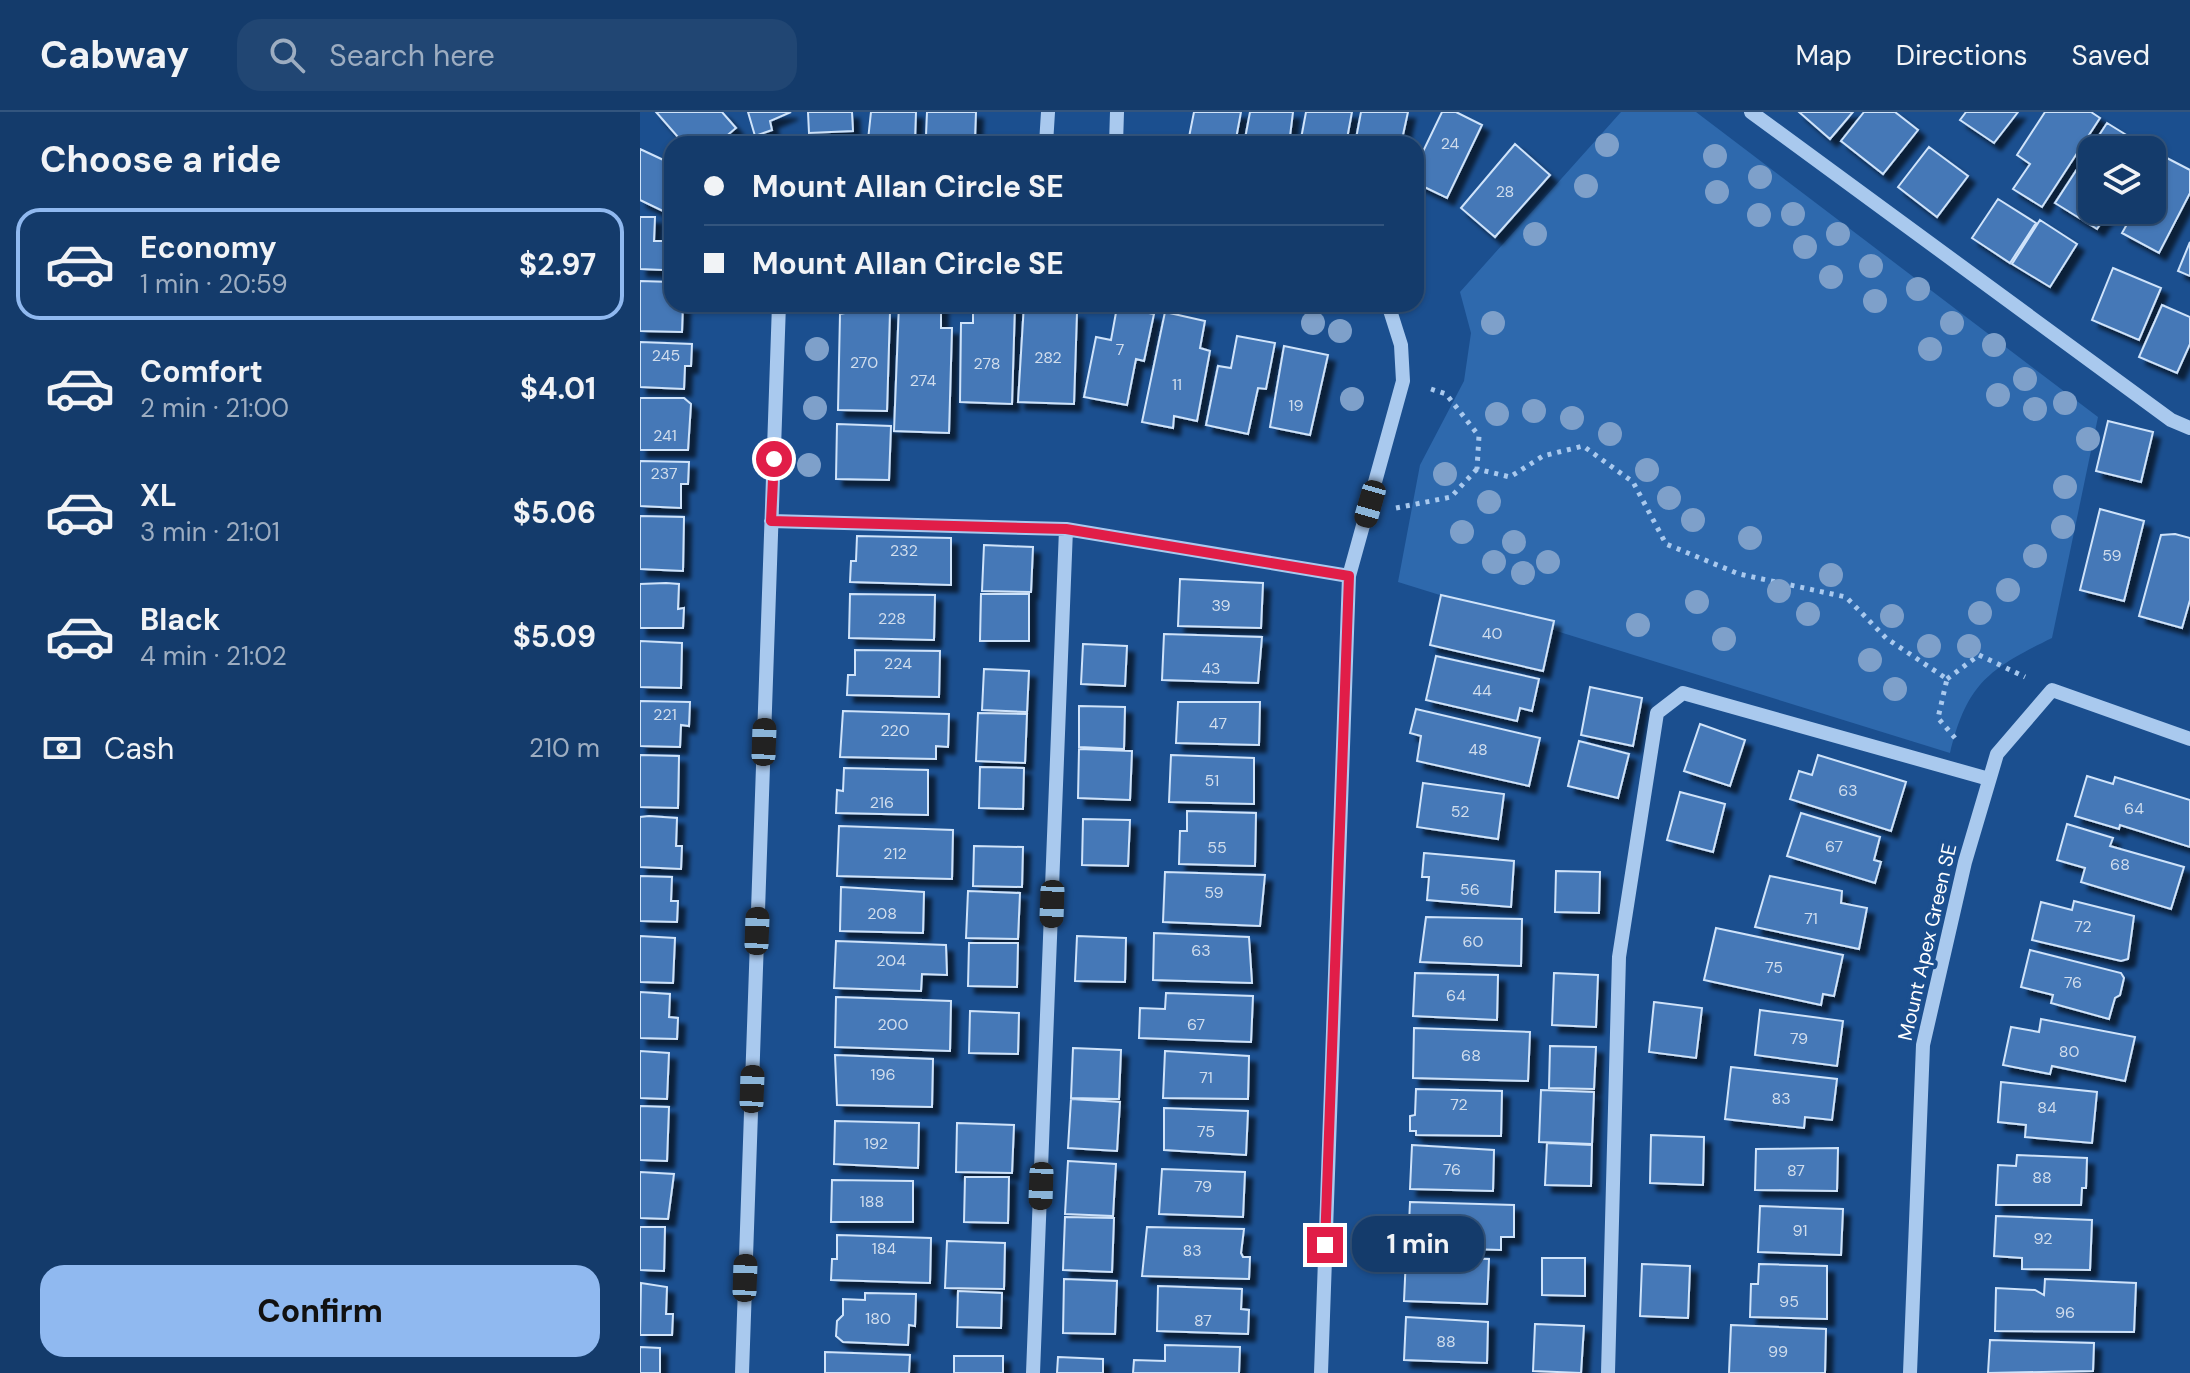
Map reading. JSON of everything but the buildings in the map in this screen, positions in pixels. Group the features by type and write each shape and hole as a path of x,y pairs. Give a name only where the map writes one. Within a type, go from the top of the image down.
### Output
{"street":[{"path":"1046,136 1048,112"},
{"path":"1116,136 1117,112"},
{"path":"1751,112 2171,420 2190,428"},
{"path":"742,1373 779,312"},
{"path":"1321,1373 1349,576 1403,381 1401,345 1391,312"},
{"path":"771,521 1066,529 1349,576"},
{"path":"1033,1373 1066,529"},
{"path":"2052,690 2190,739"},
{"name":"Mount Apex Green SE","path":"1910,1373 1923,1045 1965,862 1997,754 2052,690"},
{"path":"1608,1373 1619,957 1657,713 1683,693 1989,779"}],"path":[{"path":"1370,504 1403,509 1451,497 1477,469 1479,436 1446,394 1403,381"},
{"path":"1477,469 1510,477 1543,456 1583,446 1633,482 1666,544 1739,574 1846,597 1886,638 1947,679"},
{"path":"1997,754 1959,745 1938,718 1947,679 1979,655 2052,690"}],"shaded area":[{"path":"1621,112 1696,112 2098,417 2052,638 2012,659 1984,681 1964,710 1950,753 1398,582 1420,465 1464,381 1471,333 1460,292"}],"route":[{"path":"774,459 771,521 1066,529 1349,576 1325,1245"}]}
